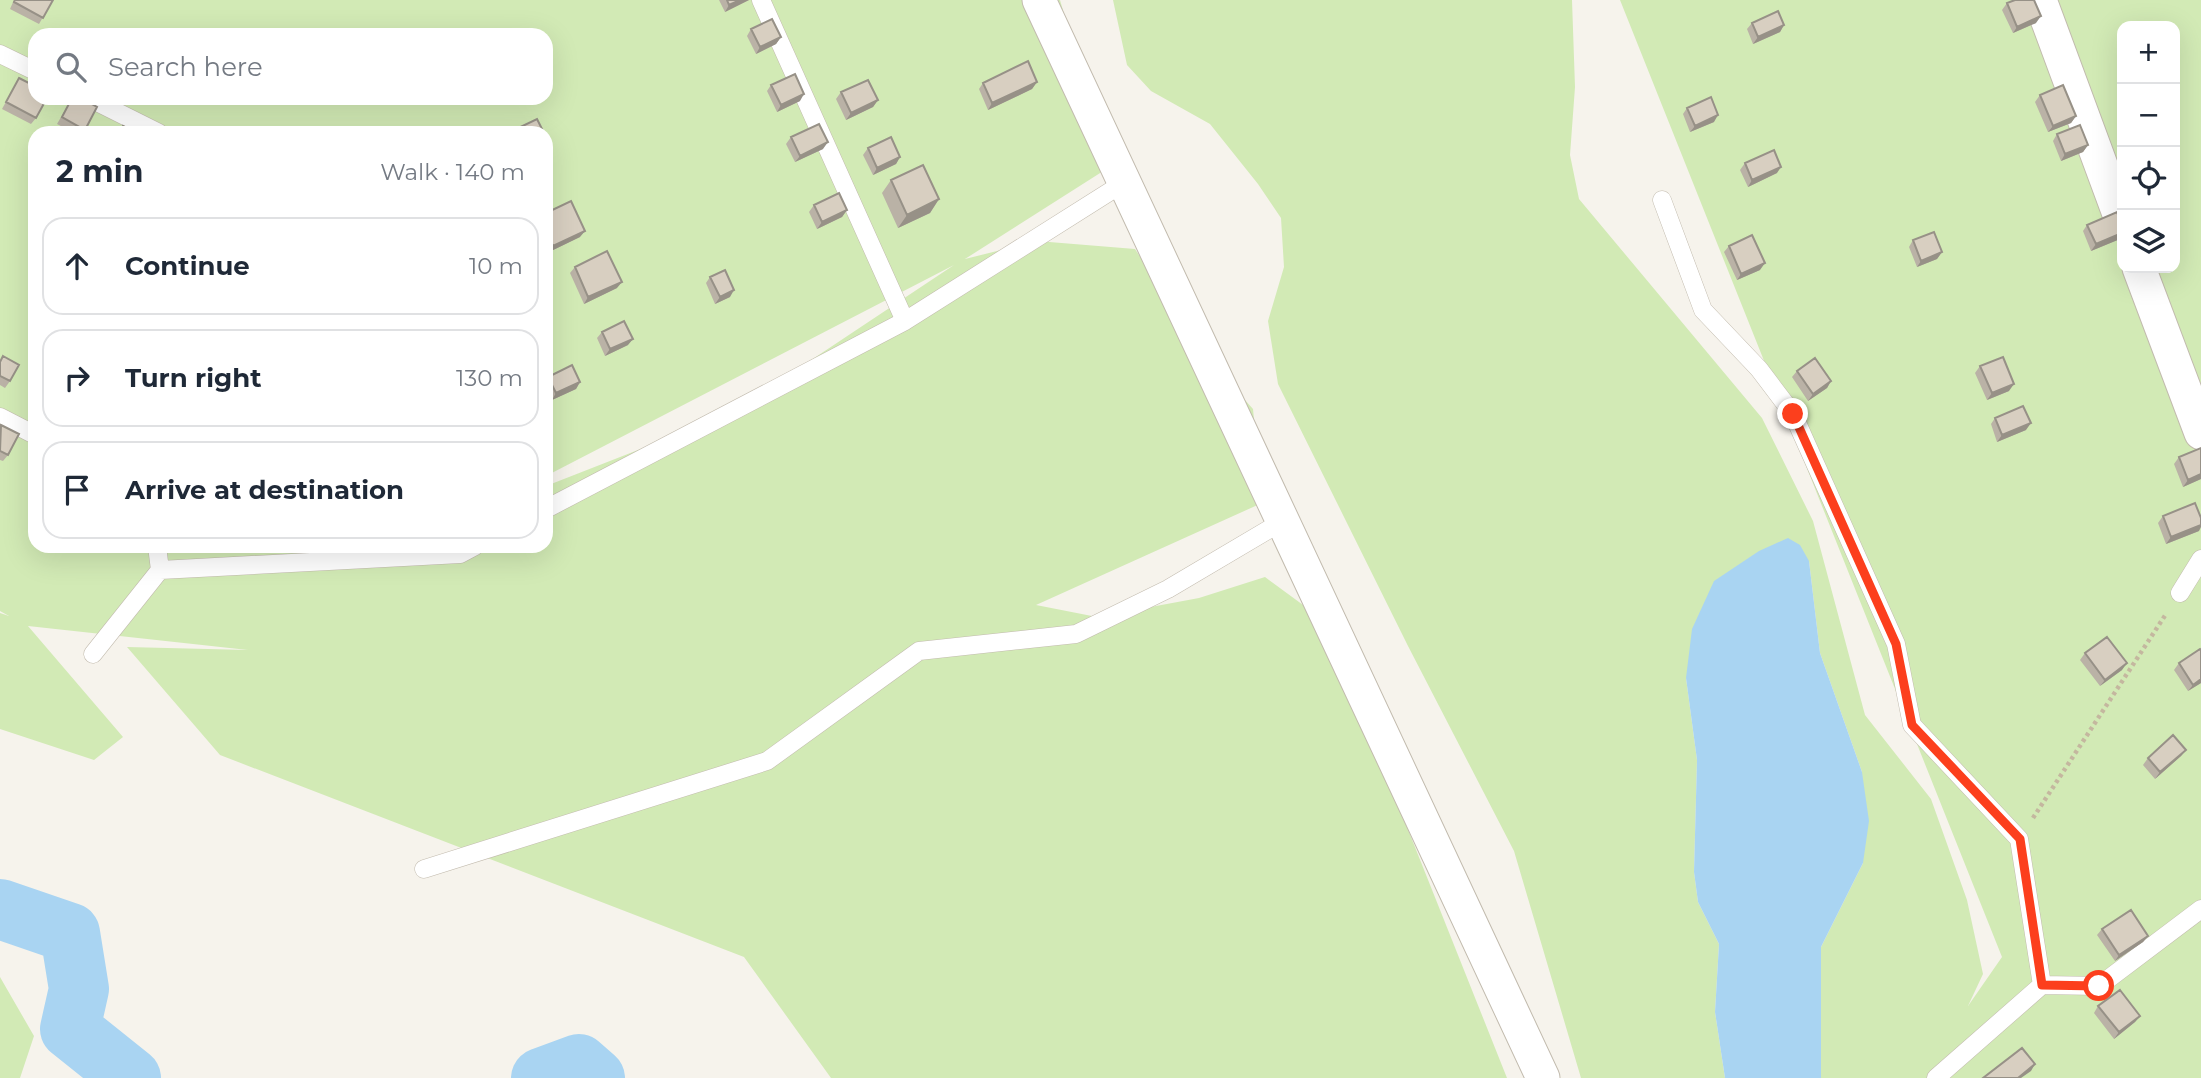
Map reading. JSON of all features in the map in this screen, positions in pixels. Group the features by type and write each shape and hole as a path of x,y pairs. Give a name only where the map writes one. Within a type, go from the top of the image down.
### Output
{"street":[{"path":"1039,0 1543,1078"},
{"path":"2040,0 2118,210"},
{"path":"2141,273 2201,433"}],"lane":[{"path":"761,0 905,321"},
{"path":"0,54 28,68"},
{"path":"103,105 145,126"},
{"path":"553,505 905,321 1125,182"},
{"path":"1662,200 1703,310 1759,369 1793,414 1896,644 1912,725 2020,839 2042,985"},
{"path":"0,417 28,431"},
{"path":"424,869 767,761 919,651 1076,634 1168,589 1283,520"},
{"path":"93,654 160,570 158,553"},
{"path":"160,570 462,553"},
{"path":"2180,593 2201,559"},
{"path":"1936,1078 2042,985 2099,986 2201,909"}],"path":[{"path":"2020,839 2180,593"}],"green space":[{"path":"0,0 1060,0 1108,168 965,259 1037,241 1135,249 1205,355 1253,409 1262,503 1036,605 1097,617 1199,598 1265,577 1314,613 1350,684 1507,1078 831,1078 744,957 220,755 127,647 248,650 28,626 123,737 94,760 0,729 0,613 9,616 0,611"},
{"path":"1113,0 1572,0 1575,87 1570,155 1579,199 1762,418 1813,521 1865,715 1931,799 1967,900 1983,974 1968,1006 2002,957 1620,0 2201,0 2201,1078 1821,1078 1821,947 1863,863 1862,772 1820,653 1809,561 1686,678 1697,760 1694,872 1698,902 1719,944 1715,1012 1725,1078 1581,1078 1514,851 1408,646 1278,384 1268,321 1284,267 1281,218 1258,184 1210,124 1151,91 1127,65"},
{"path":"0,977 34,1036 20,1078 0,1078"}],"water":[{"path":"1788,538 1800,545 1809,561 1820,653 1862,772 1869,821 1863,863 1821,947 1821,1078 1725,1078 1715,1012 1719,944 1698,902 1694,872 1697,760 1686,678 1692,629 1714,581 1759,551"}],"building":[{"path":"53,0 43,18 14,2"},
{"path":"727,0 740,0 729,5"},
{"path":"2034,0 2041,16 2017,27 2007,3"},
{"path":"1778,11 1784,25 1758,37 1752,23"},
{"path":"772,19 781,37 760,47 751,29"},
{"path":"1028,61 1037,82 992,103 983,83"},
{"path":"795,74 804,94 781,105 771,85"},
{"path":"19,78 28,82 28,105 43,105 36,118 6,102"},
{"path":"868,80 878,100 851,113 841,92"},
{"path":"2063,85 2076,116 2053,126 2040,95"},
{"path":"1711,97 1718,115 1695,126 1687,108"},
{"path":"68,105 97,107 87,126 78,126 62,117"},
{"path":"537,119 540,126 522,126"},
{"path":"819,124 828,142 800,156 791,137"},
{"path":"2080,125 2088,145 2065,154 2057,134"},
{"path":"891,137 900,157 877,168 868,148"},
{"path":"1774,150 1781,167 1752,180 1745,163"},
{"path":"923,165 939,199 907,215 891,180"},
{"path":"839,193 847,210 822,222 814,205"},
{"path":"571,201 585,231 553,246 553,210"},
{"path":"2117,212 2117,235 2096,244 2087,225"},
{"path":"1934,232 1942,252 1921,261 1913,240"},
{"path":"1752,235 1765,263 1741,274 1729,246"},
{"path":"607,251 622,282 588,297 575,267"},
{"path":"725,270 734,290 720,297 710,277"},
{"path":"624,321 633,339 610,349 602,332"},
{"path":"3,356 19,365 10,381 0,376"},
{"path":"2003,357 2014,384 1992,393 1980,366"},
{"path":"1815,358 1831,381 1813,394 1797,371"},
{"path":"572,365 580,382 556,393 553,374"},
{"path":"2023,406 2031,423 2002,435 1995,418"},
{"path":"1,425 19,434 8,455 0,451"},
{"path":"2201,448 2201,474 2188,480 2179,457"},
{"path":"2195,503 2201,525 2171,537 2163,516"},
{"path":"2107,637 2127,663 2105,680 2085,653"},
{"path":"2200,649 2201,679 2193,685 2179,663"},
{"path":"2173,735 2186,750 2160,772 2148,758"},
{"path":"2131,910 2148,936 2119,955 2102,929"},
{"path":"2120,990 2140,1016 2119,1032 2098,1006"},
{"path":"2022,1048 2035,1064 2018,1078 1983,1078"}],"waterway":[{"path":"0,909 70,933 79,989 70,1029 131,1078"},
{"path":"541,1078 579,1064 595,1078"}],"route":[{"path":"1793,414 1896,644 1912,725 2020,839 2042,985 2099,986"}]}
